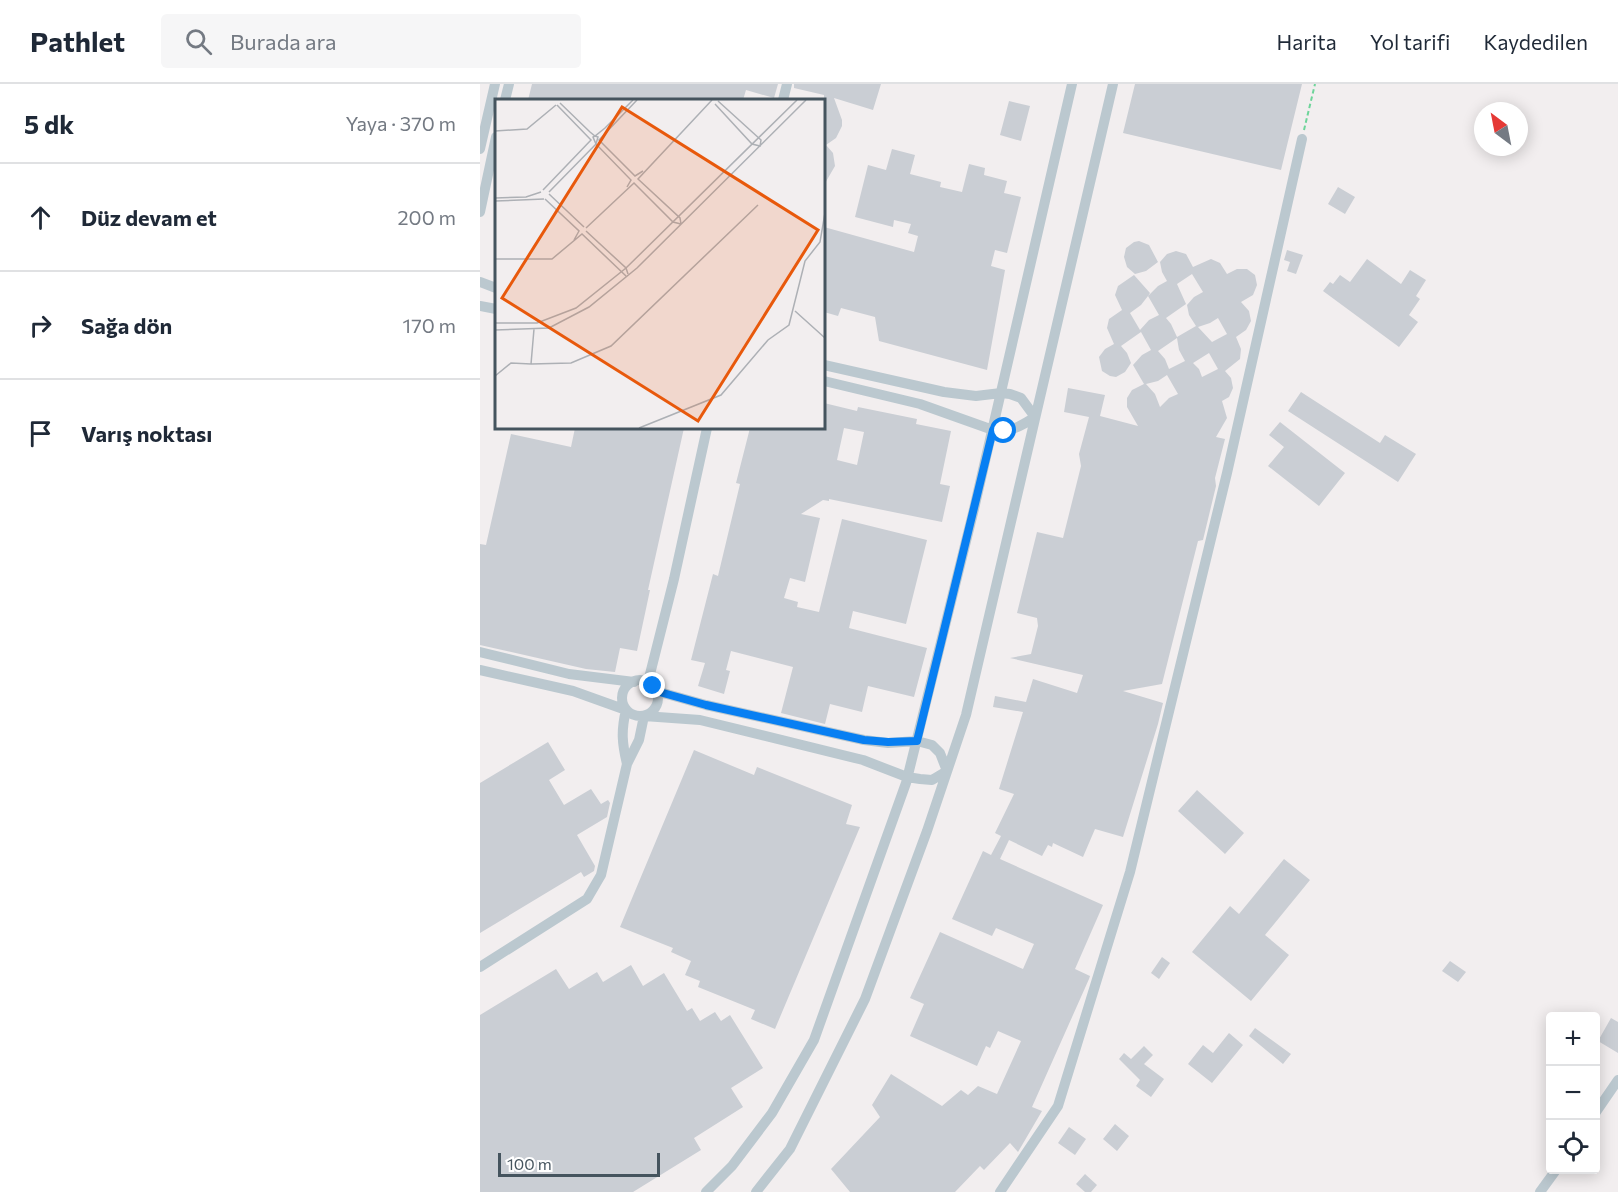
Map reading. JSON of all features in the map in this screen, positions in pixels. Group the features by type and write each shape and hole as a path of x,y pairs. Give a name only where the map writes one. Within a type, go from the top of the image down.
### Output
{"street":[{"path":"480,149 495,84"},
{"path":"505,99 509,84"},
{"path":"783,99 787,84"},
{"path":"705,1192 732,1166 772,1113 814,1040 886,841 917,741 993,430 1072,84"},
{"path":"756,1192 790,1149 865,999 966,716 1113,84"},
{"path":"1000,1192 1058,1106 1130,872 1227,473 1302,139"},
{"path":"480,212 482,189 495,141"},
{"path":"480,282 495,288"},
{"path":"480,306 495,309"},
{"path":"825,365 944,392 976,396 1001,393 1021,398 1035,417"},
{"path":"825,381 920,404 993,430 1017,429 1035,417"},
{"path":"648,682 674,579 707,429"},
{"path":"480,967 586,899 601,875 627,764 639,740 644,716 656,707 658,697 648,682 569,675 482,653 480,670 573,691 626,710 631,714 644,716 712,723 863,759 907,777 932,780 947,771"},
{"path":"627,764 622,729 626,710 622,694 628,685 634,682"},
{"path":"656,691 706,705 864,740 917,741 932,745 940,753 947,771"},
{"path":"1600,1106 1618,1080"},
{"path":"1540,1192 1553,1174"}],"path":[{"path":"1302,139 1315,84"}],"building":[{"path":"532,84 778,84 774,98 746,90 743,99 528,99"},
{"path":"794,84 881,84 873,110 834,98 842,126 836,138 826,145 833,153 835,166 825,183 824,95 794,88"},
{"path":"1135,84 1302,84 1281,170 1123,133"},
{"path":"1009,101 1030,106 1021,141 1000,135"},
{"path":"892,149 915,155 910,174 941,182 940,187 962,192 969,164 985,168 984,175 1007,181 1004,193 1021,197 1007,253 995,250 991,266 1005,270 987,370 879,341 875,317 841,308 838,316 825,312 825,227 914,252 918,236 908,233 911,224 894,220 893,227 855,217 868,165 886,170"},
{"path":"1338,187 1355,197 1345,214 1328,204"},
{"path":"1139,241 1149,245 1158,262 1146,271 1135,274 1127,267 1124,257 1126,248"},
{"path":"1287,250 1303,255 1296,274 1287,271 1290,262 1284,260"},
{"path":"1176,251 1186,254 1193,267 1211,259 1220,263 1227,274 1237,269 1247,269 1255,275 1257,285 1253,295 1241,302 1249,311 1251,321 1246,330 1236,337 1241,349 1240,359 1225,371 1231,378 1233,388 1229,397 1222,401 1227,418 1216,437 1225,439 1215,478 1216,486 1203,540 1198,541 1162,684 1123,691 1163,703 1158,724 1123,837 1095,829 1083,857 1053,843 1052,847 1048,845 1042,856 1009,840 1000,859 1103,905 1075,969 1090,976 1089,979 1032,1107 1042,1111 1018,1152 1010,1143 984,1170 980,1166 955,1192 850,1192 831,1169 880,1117 872,1105 891,1074 942,1106 961,1090 968,1095 978,1086 997,1094 1021,1041 998,1031 990,1048 986,1046 977,1066 910,1036 924,1004 910,998 940,932 1023,969 1034,944 996,928 992,936 952,919 983,851 991,855 1001,836 995,833 1014,794 999,789 1023,712 993,707 995,696 1026,702 1033,679 1077,693 1083,675 1010,658 1031,654 1038,626 1037,618 1017,613 1037,532 1063,538 1081,466 1079,454 1089,417 1064,412 1068,388 1105,395 1100,416 1138,426 1127,407 1127,398 1132,390 1144,384 1133,365 1142,355 1151,350 1141,332 1121,346 1131,363 1125,372 1116,377 1110,376 1102,371 1099,357 1105,349 1114,344 1107,328 1109,319 1122,310 1115,295 1118,286 1134,275 1150,293 1148,296 1167,281 1160,262 1167,254","holes":["1192,274 1203,292 1187,305 1189,315 1196,326 1177,337 1166,318 1186,304 1177,284","1148,296 1159,315 1149,320 1140,330 1130,313","1218,318 1227,334 1212,342 1198,327","1177,338 1179,350 1185,361 1169,369 1165,359 1158,351","1209,353 1218,369 1202,377 1199,369 1193,363","1167,375 1178,394 1169,398 1160,407 1155,394 1146,384 1158,381"]},
{"path":"1367,259 1401,284 1410,270 1426,280 1416,296 1420,299 1409,315 1418,322 1399,347 1323,291 1340,275 1350,282"},
{"path":"1301,392 1380,443 1385,435 1416,454 1398,482 1288,411"},
{"path":"825,403 857,411 858,407 917,419 916,424 951,431 940,484 950,486 942,522 829,499 829,501 823,500 801,514 820,518 805,582 790,578 784,598 798,602 797,607 819,612 842,519 927,540 906,624 853,611 849,628 927,648 914,697 868,686 862,712 830,704 825,724 781,713 793,667 731,651 726,670 730,671 724,694 698,686 705,663 691,660 713,574 718,576 740,484 736,483 750,429 825,429","holes":["844,428 864,432 857,465 837,460"]},
{"path":"1280,422 1345,473 1319,506 1268,466 1284,447 1269,435"},
{"path":"575,429 684,429 648,590 650,590 637,651 620,648 615,672 586,669 480,645 480,544 486,545 511,434 571,447"},
{"path":"548,742 565,770 549,780 564,805 591,789 601,804 608,800 610,803 607,817 577,835 595,866 594,871 584,877 581,872 480,933 480,783"},
{"path":"694,750 754,775 757,767 852,805 846,824 860,827 775,1029 751,1019 755,1010 698,987 700,981 685,975 691,961 671,952 673,948 620,927"},
{"path":"1197,790 1244,833 1225,854 1178,811"},
{"path":"1284,859 1310,880 1265,935 1289,955 1251,1001 1192,952 1230,906 1239,914"},
{"path":"1162,957 1170,963 1159,979 1151,973"},
{"path":"1450,961 1466,972 1458,982 1442,971"},
{"path":"631,965 643,986 664,973 687,1011 692,1008 700,1021 715,1012 721,1021 730,1015 763,1068 731,1088 743,1107 694,1138 701,1150 633,1192 480,1192 480,1015 556,969 569,989 597,972 603,982"},
{"path":"1611,1018 1618,1022 1618,1053 1600,1042 1600,1037"},
{"path":"1255,1028 1291,1054 1283,1064 1249,1036"},
{"path":"1229,1033 1243,1045 1212,1083 1188,1064 1203,1045 1213,1053"},
{"path":"1144,1046 1153,1055 1144,1064 1164,1079 1151,1097 1136,1086 1140,1080 1119,1059 1124,1053 1131,1059"},
{"path":"1115,1124 1129,1136 1117,1151 1103,1139"},
{"path":"1069,1127 1086,1139 1075,1155 1058,1143"},
{"path":"1085,1174 1097,1185 1091,1192 1085,1192 1076,1184"}],"route":[{"path":"653,686 656,691 706,705 864,740 917,741 993,430 1004,431"}]}
